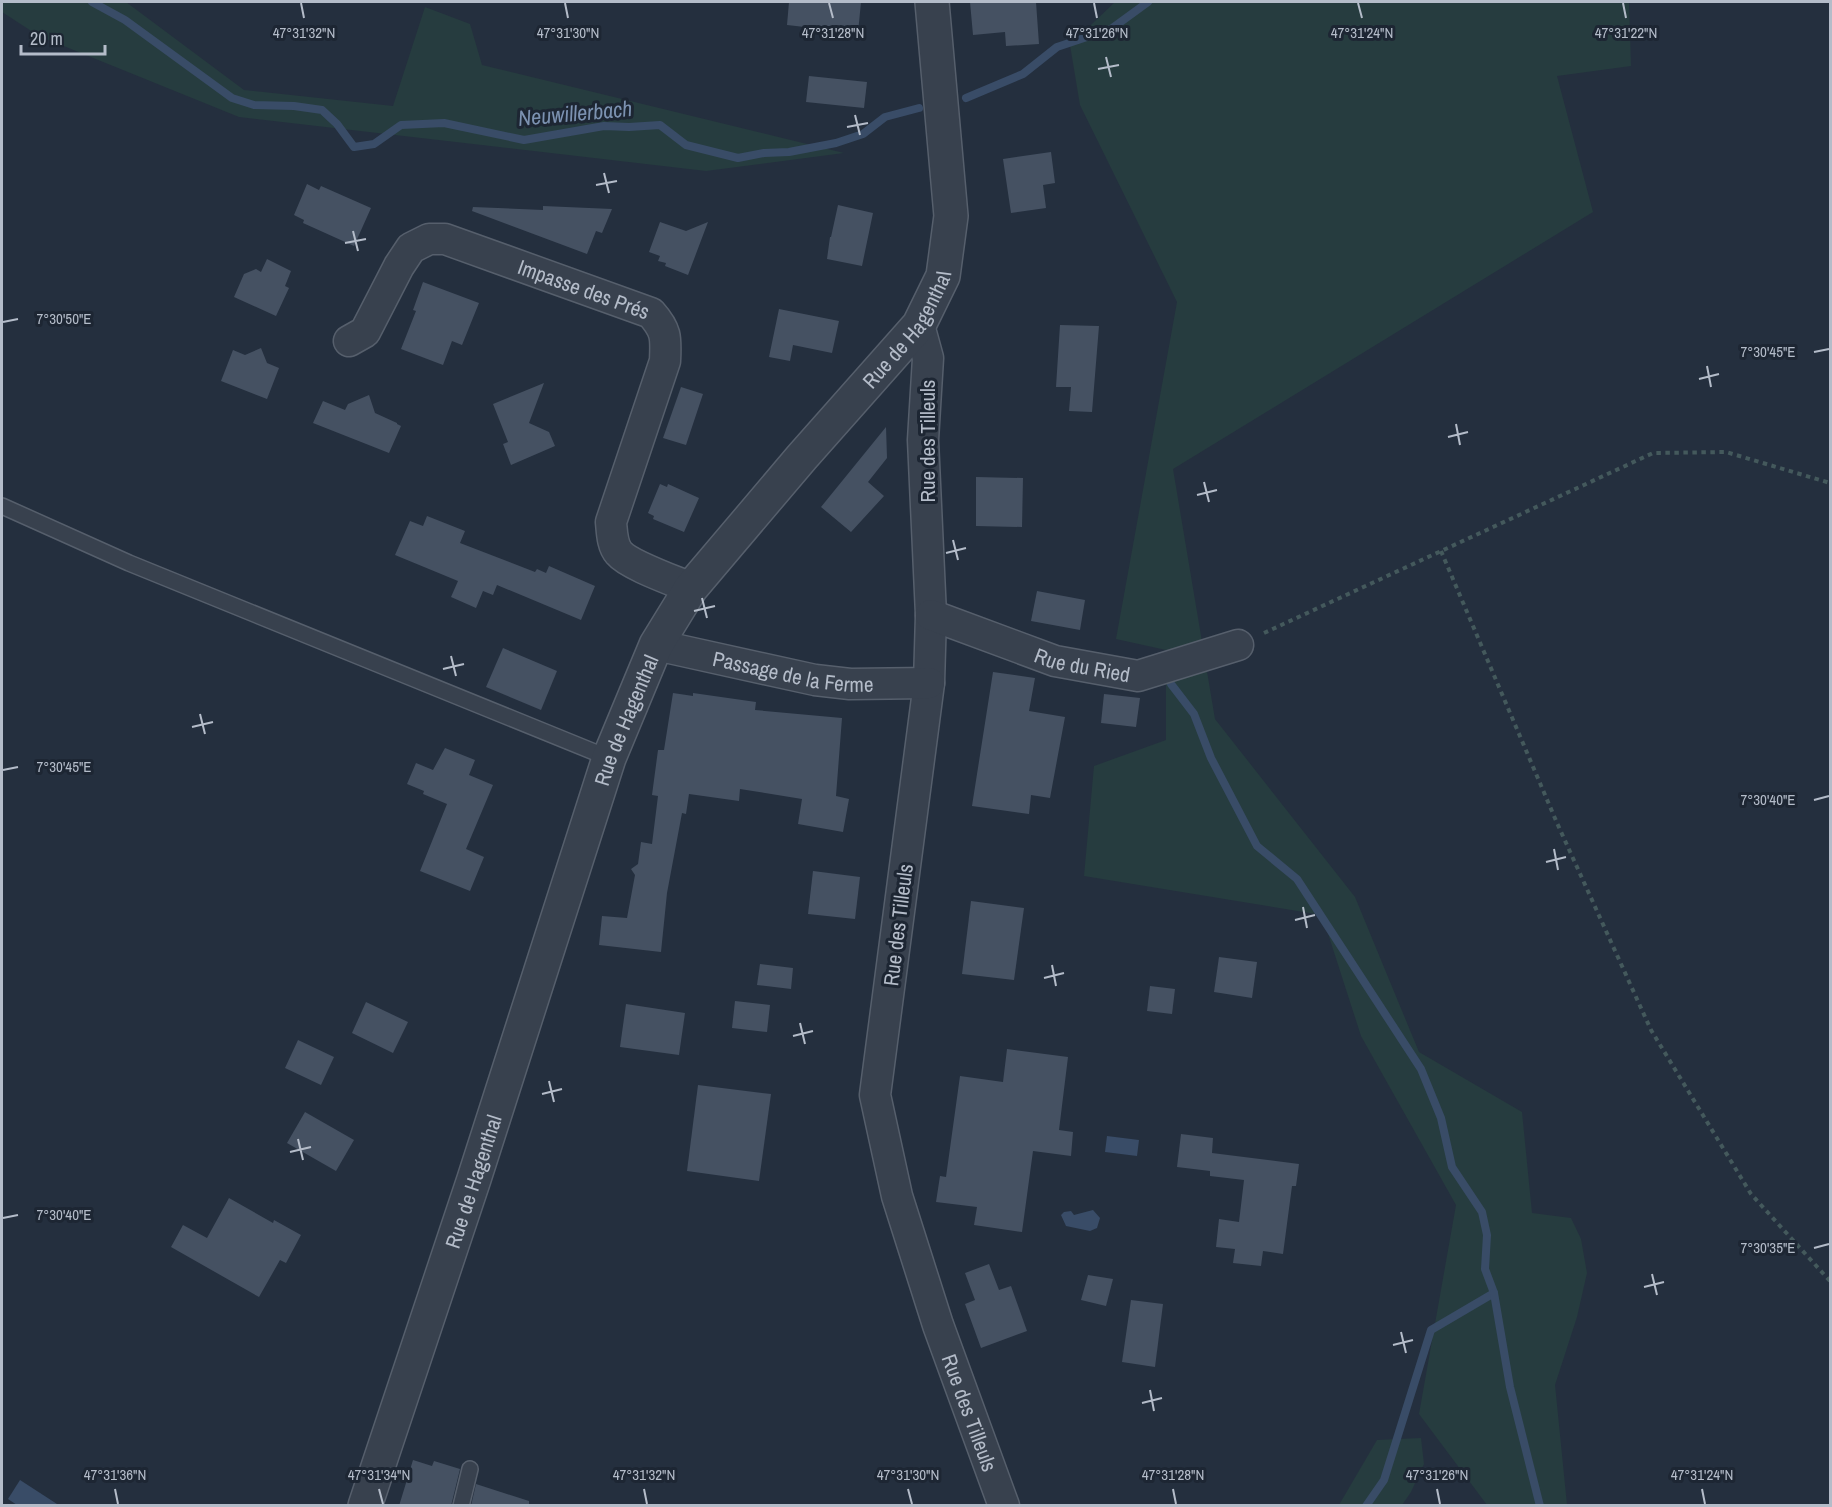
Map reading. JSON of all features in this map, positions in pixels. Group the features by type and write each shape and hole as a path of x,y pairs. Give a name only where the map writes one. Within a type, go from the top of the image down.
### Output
{"street":[{"name":"Rue de Hagenthal","path":"365,1506 474,1179 609,758 656,645 691,588 802,457 919,325 943,276 951,216 932,2"},
{"name":"Impasse des Prés","path":"349,341 365,332 399,266 411,248 429,239 445,239 651,313 662,325 666,338 665,361 611,522 613,541 619,553 628,560 691,588"},
{"name":"Rue des Tilleuls","path":"919,325 928,358 923,440 931,615 929,683 875,1095 897,1196 938,1325 1004,1506"},
{"name":"Rue du Ried","path":"931,615 1055,662 1138,676 1238,645"},
{"name":"Passage de la Ferme","path":"656,645 815,680 850,684 929,683"}],"lane":[{"path":"2,506 129,563 609,758"},
{"path":"461,1506 470,1469"}],"path":[{"path":"1238,645 1653,453 1726,452 1830,483"},
{"path":"1441,551 1557,823 1651,1030 1751,1194 1830,1281"}],"green space":[{"path":"2,2 126,2 244,90 393,106 425,7 470,24 482,65 844,153 706,171 239,117 39,36 2,12"},
{"path":"1115,2 1629,2 1631,66 1557,76 1593,212 1173,469 1215,719 1355,897 1419,1052 1522,1112 1532,1213 1571,1218 1581,1239 1587,1273 1577,1317 1555,1385 1567,1505 1487,1505 1419,1414 1456,1205 1361,1036 1322,915 1084,876 1094,766 1166,740 1166,650 1116,639 1177,302 1080,105 1070,45"},
{"path":"1421,1438 1424,1464 1402,1505 1339,1505 1377,1440"}],"water":[{"path":"1107,1136 1139,1140 1137,1156 1105,1152"},
{"path":"1093,1210 1100,1218 1097,1228 1090,1231 1066,1226 1061,1215 1064,1212 1071,1211 1074,1215"},
{"path":"20,1480 57,1504 17,1505 8,1499"}],"building":[{"path":"789,2 861,2 858,33 787,25"},
{"path":"970,2 1036,2 1039,44 1006,46 1005,32 973,35"},
{"path":"809,76 867,82 864,108 806,102"},
{"path":"1051,152 1055,183 1043,185 1046,208 1011,213 1003,159"},
{"path":"307,184 319,190 321,186 371,208 354,246 303,223 304,220 294,215"},
{"path":"838,205 873,213 862,266 827,259"},
{"path":"543,206 612,209 602,233 596,231 587,254 472,211 473,207 543,210"},
{"path":"660,222 686,231 708,222 688,275 665,266 666,263 658,261 660,256 649,252"},
{"path":"267,259 291,271 285,286 289,288 276,316 234,297 244,274 256,269 261,272"},
{"path":"423,282 479,303 462,345 452,341 443,365 401,349 416,311 413,310"},
{"path":"779,309 839,321 832,353 793,345 790,361 769,357"},
{"path":"1060,325 1099,326 1092,412 1069,411 1071,387 1056,387"},
{"path":"261,348 267,363 279,368 267,399 221,381 233,350 245,355"},
{"path":"544,383 529,423 549,432 555,446 511,465 503,444 508,442 493,404"},
{"path":"681,387 703,394 686,445 663,438"},
{"path":"369,395 375,413 401,426 389,453 313,423 323,401 345,410 348,404"},
{"path":"886,427 887,458 868,482 884,496 851,532 821,507"},
{"path":"976,477 1023,478 1022,527 976,526"},
{"path":"660,484 667,487 668,484 699,498 684,532 653,519 654,516 648,513"},
{"path":"427,516 465,531 460,543 535,572 537,569 546,573 549,566 595,586 581,620 497,585 493,595 483,591 476,608 451,597 458,581 395,555 410,521 423,526"},
{"path":"1037,591 1085,600 1080,630 1031,621"},
{"path":"503,648 557,671 541,710 486,687"},
{"path":"993,672 1035,678 1029,711 1065,717 1050,798 1031,795 1029,814 972,806"},
{"path":"673,693 693,696 693,693 756,702 755,710 842,718 836,796 849,799 843,832 798,824 802,799 740,789 739,801 689,794 686,814 682,813 667,893 661,952 599,945 602,916 627,918 635,875 631,869 638,864 641,842 652,844 658,796 652,795 658,750 664,750"},
{"path":"1104,694 1140,698 1136,727 1101,723"},
{"path":"445,748 475,760 469,775 493,785 466,849 484,857 470,891 420,871 447,804 407,784 416,763 433,770"},
{"path":"813,871 860,877 855,919 808,914"},
{"path":"971,901 1024,908 1014,980 962,974"},
{"path":"1219,957 1257,962 1252,998 1214,992"},
{"path":"760,964 793,968 791,989 757,985"},
{"path":"1150,986 1175,989 1172,1014 1147,1011"},
{"path":"735,1001 770,1005 767,1032 732,1028"},
{"path":"366,1002 408,1022 393,1053 352,1033"},
{"path":"626,1004 685,1013 679,1055 620,1047"},
{"path":"298,1040 334,1057 321,1085 285,1068"},
{"path":"1007,1049 1068,1057 1059,1130 1073,1132 1071,1156 1033,1151 1022,1232 974,1225 977,1207 936,1202 940,1176 946,1177 960,1076 1003,1082"},
{"path":"698,1085 771,1094 759,1181 687,1171"},
{"path":"305,1112 354,1140 336,1171 287,1143"},
{"path":"1181,1134 1213,1138 1212,1153 1299,1164 1296,1186 1292,1186 1283,1254 1263,1251 1261,1266 1233,1263 1235,1249 1216,1247 1219,1219 1239,1222 1244,1180 1210,1176 1210,1171 1177,1167"},
{"path":"229,1198 273,1223 274,1220 301,1235 286,1263 280,1260 259,1297 171,1247 183,1225 207,1238"},
{"path":"989,1264 999,1290 1011,1286 1027,1331 981,1348 965,1304 975,1300 965,1273"},
{"path":"1088,1275 1113,1279 1106,1306 1081,1300"},
{"path":"1131,1300 1163,1304 1155,1367 1122,1362"},
{"path":"413,1460 432,1466 434,1461 460,1469 451,1506 399,1506"},
{"path":"476,1484 529,1501 529,1506 471,1506"}],"waterway":[{"name":"Neuwillerbach","path":"92,2 125,20 232,98 254,105 294,106 322,110 337,124 354,147 374,144 401,125 444,123 524,140 604,126 660,125 686,145 738,158 836,143 863,134 885,117 919,108"},
{"name":"Neuwillerbach","path":"966,98 1023,74 1057,47 1111,29 1148,2"},
{"path":"1171,684 1194,714 1211,758 1257,846 1297,879 1421,1069 1441,1118 1452,1167 1482,1212 1487,1235 1485,1269 1494,1293 1431,1330 1384,1480 1366,1506"},
{"path":"1494,1293 1510,1387 1540,1506"}]}
